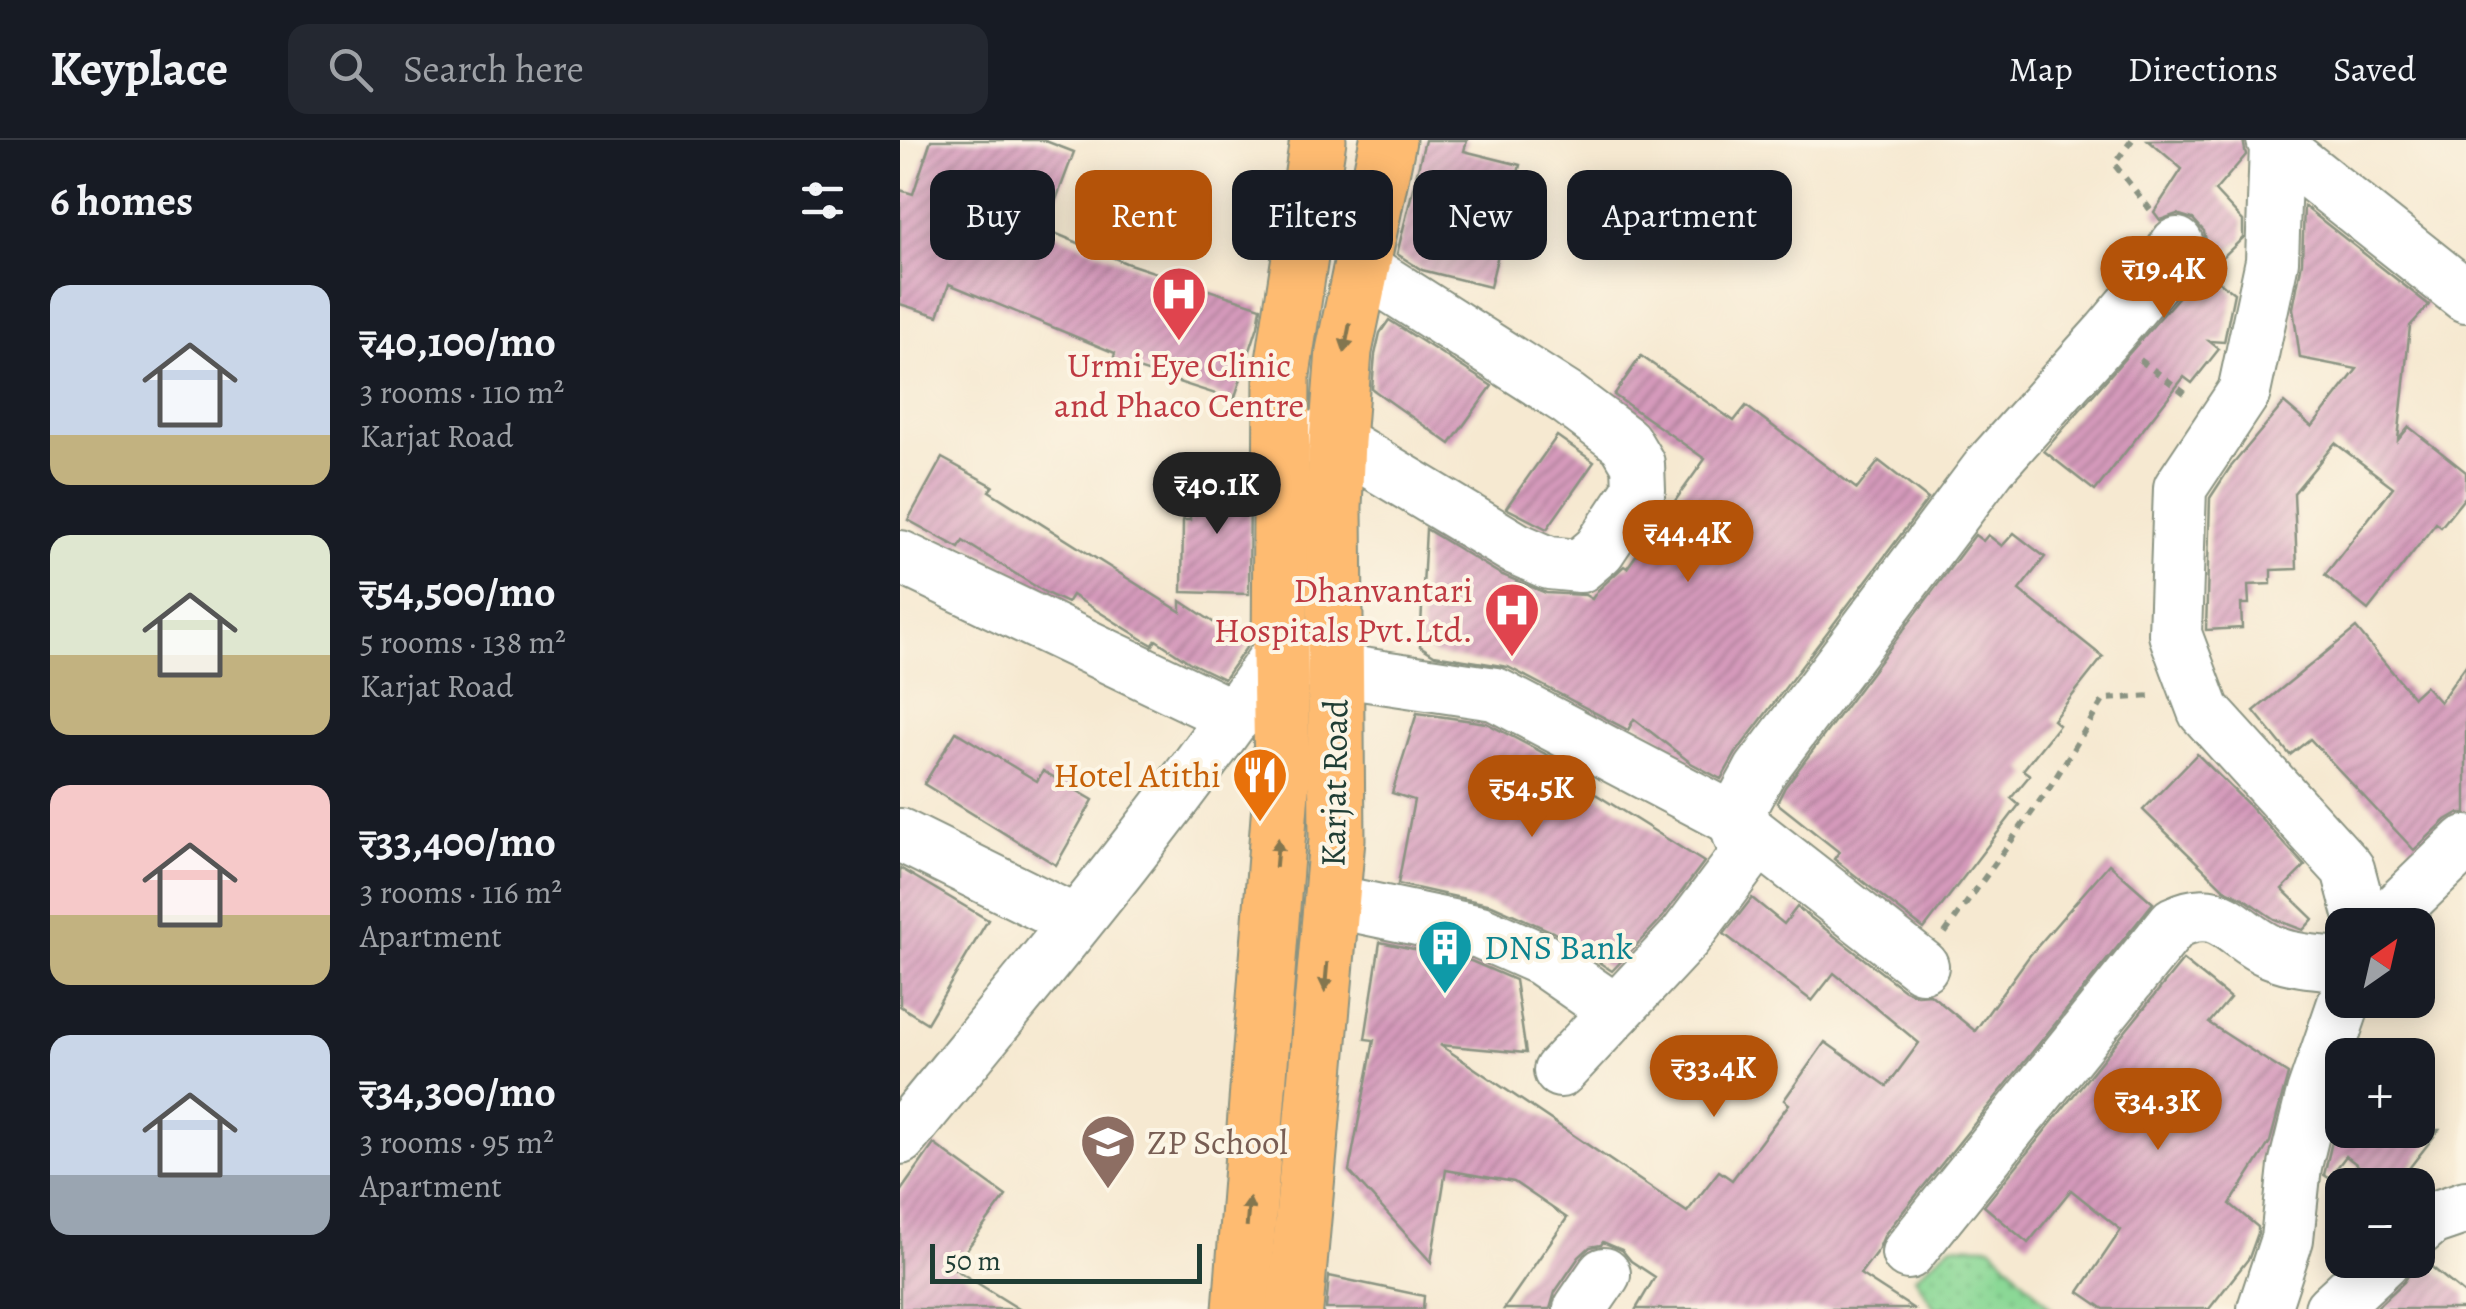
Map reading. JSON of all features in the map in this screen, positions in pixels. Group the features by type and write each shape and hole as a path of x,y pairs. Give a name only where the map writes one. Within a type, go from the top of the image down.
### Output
{"main road":[{"name":"Karjat Road","path":"1246,1307 1282,778 1282,374 1318,140"},
{"name":"Karjat Road","path":"1295,1309 1337,838 1334,507 1344,351 1388,140"}],"street":[{"path":"2274,142 2466,296"},
{"path":"2274,142 2272,261 2244,392 2180,488 2175,634 2204,711 2348,869 2359,908"},
{"path":"1560,1071 1685,937 1742,836 1760,770 1990,466 2158,275 2177,244"},
{"path":"1281,434 1337,441 1515,548 1549,563 1580,566 1599,550 1640,490 1638,464 1625,442 1568,399 1362,267"},
{"path":"900,557 1235,716"},
{"path":"900,1138 1076,922 1235,716 1280,651 1336,670 1495,694 1742,836 1922,966"},
{"path":"900,835 1076,922"},
{"path":"1742,836 1867,931"},
{"path":"2398,908 2466,842"},
{"path":"1332,901 1480,932 1541,959 1616,1010"},
{"path":"1908,1253 2174,924 2200,913 2224,920 2268,951 2325,962"},
{"path":"2264,1309 2287,1239 2295,1166 2313,1093 2339,1018"},
{"path":"2435,1216 2466,1207"},
{"path":"2331,1309 2365,1278"}],"path":[{"path":"2132,140 2114,164 2177,244"},
{"path":"2109,333 2204,408"},
{"path":"1922,966 2050,787 2104,699 2159,696"}],"green space":[{"path":"1952,1245 1991,1246 2052,1309 1935,1309 1915,1277"}],"building":[{"path":"931,140 1043,140 1074,152 1055,202 1055,170 930,170 930,260 1055,260 1055,233 1075,242 1075,260 1119,260 1261,307 1234,400 1113,361 1115,353 949,284 938,316 900,304 900,190 913,194"},
{"path":"1425,140 1467,140 1464,151 1520,165 1519,170 1418,170"},
{"path":"2148,140 2243,140 2246,155 2215,191 2243,221 2243,238 2207,272 2234,293 2224,342 2209,341 2219,349 2192,383 2184,377 2095,491 2044,451 2181,294 2203,260 2207,246 2204,231 2193,219 2177,214 2160,220 2154,212 2182,169"},
{"path":"1413,189 1413,260 1497,260 1490,287 1422,270 1397,254"},
{"path":"2304,206 2429,305 2410,326 2398,440 2409,427 2466,472 2466,496 2441,527 2436,523 2368,610 2325,575 2393,487 2335,443 2294,493 2297,569 2271,570 2271,584 2248,585 2249,604 2241,604 2242,628 2206,630 2210,498 2284,403 2312,427 2357,369 2300,358 2293,308 2302,262"},
{"path":"1389,320 1492,386 1450,444 1372,389 1380,333"},
{"path":"1641,356 1734,421 1746,406 1857,489 1879,461 1928,499 1736,753 1721,779 1691,763 1634,719 1628,730 1508,667 1434,655 1420,646 1426,529 1500,574 1546,593 1585,595 1592,599 1624,566 1627,568 1705,459 1614,395"},
{"path":"1557,436 1594,462 1547,529 1506,508"},
{"path":"942,458 993,486 989,491 1181,612 1181,601 1248,645 1224,679 1156,640 1153,645 1072,595 1067,603 963,541 959,548 908,520"},
{"path":"1191,475 1250,479 1249,594 1182,592 1183,520 1190,520"},
{"path":"2014,533 2045,557 2019,590 2103,657 2053,720 2059,725 2023,770 2030,775 2011,798 2019,805 1924,929 1834,859 1839,852 1777,803 1785,787 1975,535 1983,541 1988,535 2002,546"},
{"path":"2356,628 2413,697 2425,686 2440,702 2466,665 2466,813 2446,820 2414,850 2310,739 2290,755 2254,711"},
{"path":"1417,713 1486,723 1557,760 1554,768 1704,862 1662,918 1612,971 1553,932 1492,905 1398,884 1414,800 1392,793"},
{"path":"956,732 1037,781 1043,771 1093,800 1056,865 924,784"},
{"path":"2197,754 2305,866 2282,889 2313,919 2303,930 2274,919 2224,889 2143,810"},
{"path":"2109,864 2153,903 1885,1234 1860,1274 1914,1309 1636,1309 1655,1277 1622,1250 1603,1242 1579,1257 1555,1292 1550,1309 1504,1309 1567,1218 1514,1182 1446,1170 1431,1262 1349,1171 1374,1040 1365,1039 1380,942 1471,961 1515,980 1526,1053 1440,1045 1687,1212 1719,1171 1732,1180 1789,1104 1784,1100 1825,1042 1887,1086 1919,1043 1834,973 1812,1001 1724,934 1752,898 1784,924 1797,907 1904,990 1930,994 1975,1031 2030,955"},
{"path":"900,868 988,920 927,1023 900,1006"},
{"path":"2183,960 2230,998 2209,1023 2288,1074 2270,1142 2230,1204 2258,1227 2258,1233 2249,1258 2209,1309 2104,1309 2079,1292 2121,1230 2071,1190 2028,1243 1984,1206"},
{"path":"934,1144 1006,1196 953,1268 1019,1309 900,1309 900,1192"},
{"path":"2330,1148 2425,1148 2409,1168 2361,1168 2346,1156 2337,1168 2326,1168"},
{"path":"2435,1270 2466,1295 2466,1309 2375,1309 2407,1278 2435,1278"},
{"path":"1329,1276 1424,1296 1423,1309 1326,1309"}],"place":[{"name":"Urmi Eye Clinic and Phaco Centre","path":"1179,343"},
{"name":"Dhanvantari Hospitals Pvt.Ltd.","path":"1512,659"},
{"name":"Hotel Atithi","path":"1260,824"},
{"name":"DNS Bank","path":"1445,996"},
{"name":"ZP School","path":"1108,1191"}]}
